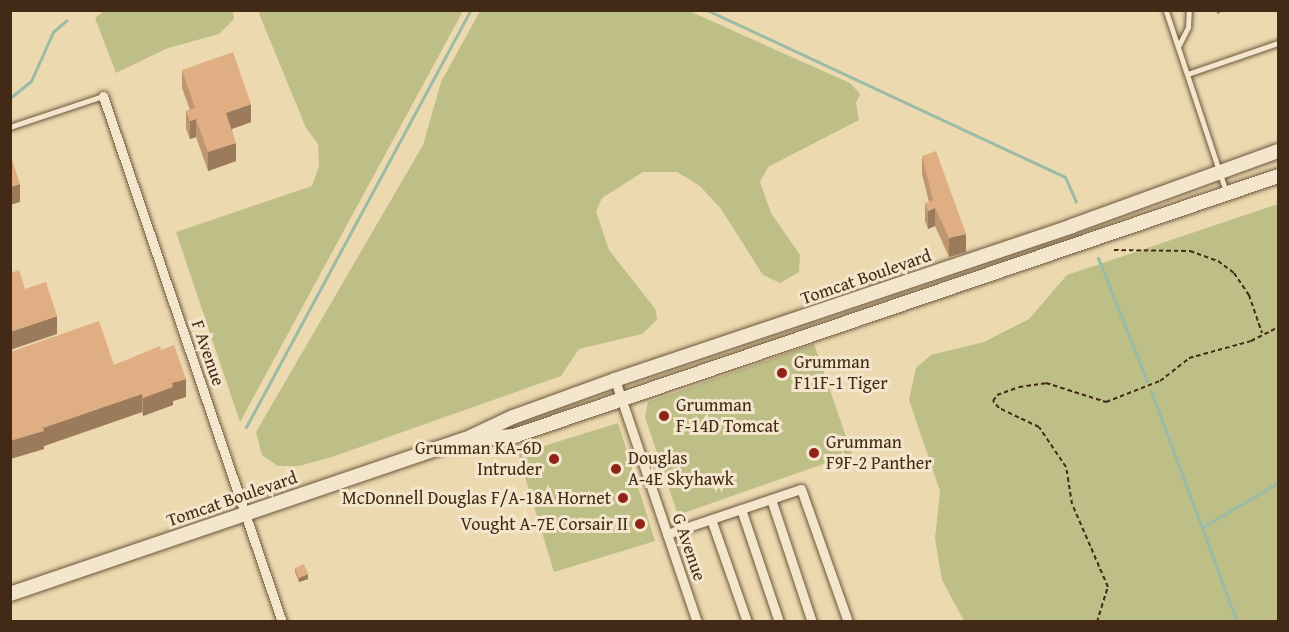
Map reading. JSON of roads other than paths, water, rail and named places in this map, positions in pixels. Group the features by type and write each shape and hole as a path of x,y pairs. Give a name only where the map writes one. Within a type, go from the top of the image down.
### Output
{"main road":[{"name":"Tomcat Boulevard","path":"10,594 466,439 513,417 615,380 1059,231 1278,151"},
{"name":"Tomcat Boulevard","path":"466,439 514,436 1278,176"}],"street":[{"name":"F Avenue","path":"103,96 282,621"},
{"name":"G Avenue","path":"615,380 697,621"},
{"path":"667,534 801,489 848,621"},
{"path":"771,499 812,621"},
{"path":"741,509 779,621"},
{"path":"711,519 747,621"}],"lane":[{"path":"1166,10 1227,193"},
{"path":"1178,47 1188,27 1189,10"},
{"path":"1188,74 1278,43"},
{"path":"10,127 103,96"}],"waterway":[{"path":"246,427 471,10"},
{"path":"707,10 1065,177 1076,202"},
{"path":"10,98 31,81 53,32 67,20"},
{"path":"1098,258 1147,381"},
{"path":"1151,391 1237,622"},
{"path":"1204,526 1278,483"}],"place":[{"name":"Grumman F11F-1 Tiger","path":"782,373"},
{"name":"Grumman F-14D Tomcat","path":"664,416"},
{"name":"Grumman F9F-2 Panther","path":"814,453"},
{"name":"Grumman KA-6D Intruder","path":"554,459"},
{"name":"Douglas A-4E Skyhawk","path":"616,469"},
{"name":"McDonnell Douglas F/A-18A Hornet","path":"623,498"},
{"name":"Vought A-7E Corsair II","path":"640,524"}]}
